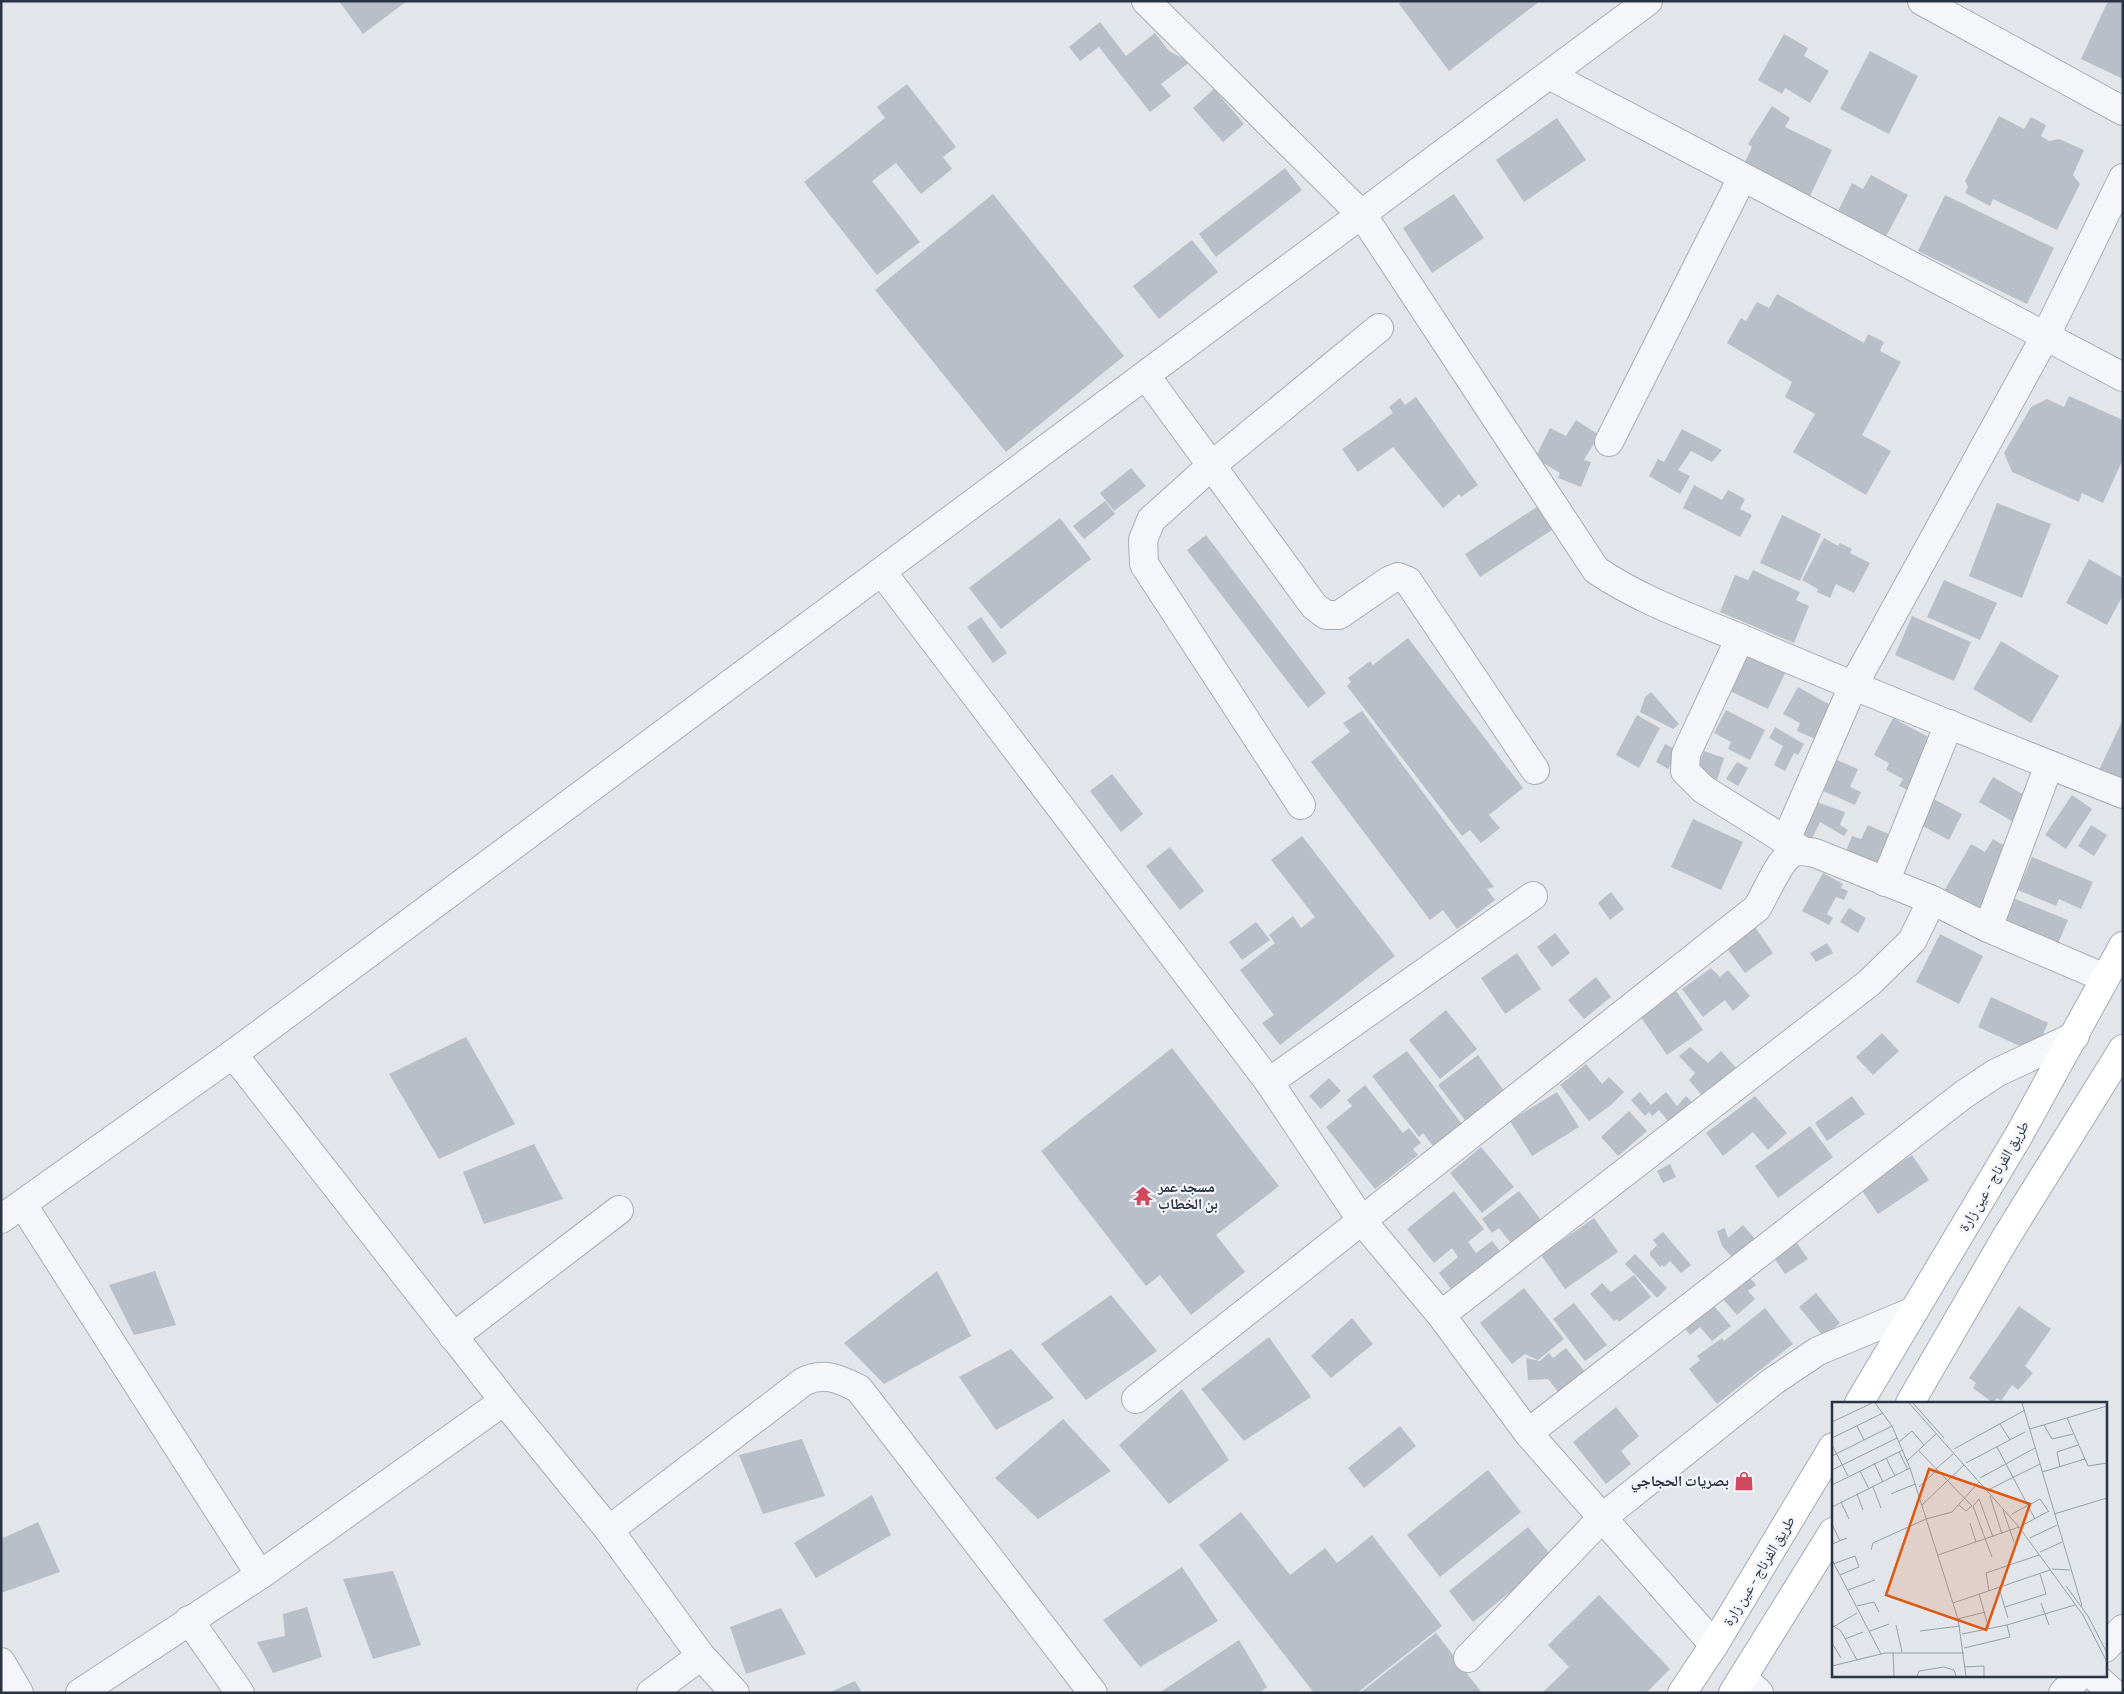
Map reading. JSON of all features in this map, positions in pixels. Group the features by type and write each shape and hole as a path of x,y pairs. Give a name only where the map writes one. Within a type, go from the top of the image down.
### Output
{"main road":[{"name":"طريق الفرناج - عين زارة","path":"1860,1402 2075,1036 2123,946"},
{"path":"1911,1402 2005,1240 2123,1049"},
{"name":"طريق الفرناج - عين زارة","path":"1682,1693 1714,1645 1832,1449"},
{"path":"1745,1688 1832,1534"}],"street":[{"path":"1146,1 1363,216 1596,570 1616,584 1740,638 1853,686 2123,794"},
{"path":"260,1574 12,1212 233,1054 1363,216 1648,1"},
{"path":"1922,1 2123,111"},
{"path":"1549,76 2123,377"},
{"path":"1609,442 1742,178"},
{"path":"1136,1399 1757,908 1770,888 1778,870 1791,853 1853,686 2046,335 2123,178"},
{"path":"1301,805 1144,564 1143,540 1151,520 1211,466 1379,328"},
{"path":"1146,376 1314,606 1326,615 1339,615 1390,580 1398,577 1408,581 1536,770"},
{"path":"882,572 1269,1082 1362,1221 1441,1315 1528,1433 1714,1645"},
{"path":"1740,638 1686,754 1685,771 1703,789 1794,845 1932,900 1988,928 2105,978"},
{"path":"1885,882 1949,724"},
{"path":"1988,928 2049,765"},
{"path":"1269,1082 1533,896"},
{"path":"1441,1315 1869,983 1912,941 1932,900"},
{"path":"1528,1433 1963,1095 1996,1073 2075,1036"},
{"path":"233,1054 504,1402 609,1530 701,1656 735,1693"},
{"path":"453,1337 620,1210"},
{"path":"1468,1658 1602,1518 1772,1382 1818,1351 1914,1311"},
{"path":"609,1530 803,1382 813,1376 837,1378 859,1389 1093,1693"},
{"path":"80,1693 260,1574 504,1402"},
{"path":"188,1620 240,1693"},
{"path":"2106,1647 2123,1629"},
{"path":"652,1693 701,1656"},
{"path":"1,1662 19,1693"},
{"path":"2063,1693 2079,1676"},
{"path":"2093,1676 2113,1693"}],"building":[{"path":"339,1 407,1 363,34"},
{"path":"1402,1 1540,1 1449,71 1399,4"},
{"path":"2108,1 2123,1 2123,79 2081,59"},
{"path":"1100,22 1126,56 1155,33 1169,51 1190,62 1161,84 1171,96 1150,112 1099,47 1080,61 1069,47"},
{"path":"1784,34 1808,48 1804,56 1829,71 1810,103 1785,88 1782,94 1758,80"},
{"path":"1870,51 1918,76 1889,134 1840,109"},
{"path":"907,84 956,147 943,157 952,169 921,194 896,163 872,181 920,242 877,275 804,182 885,118 877,107"},
{"path":"1214,89 1244,124 1223,142 1193,108"},
{"path":"1772,106 1790,118 1785,127 1832,150 1809,198 1743,166 1752,147 1748,144"},
{"path":"1999,116 2024,129 2031,117 2046,125 2041,136 2049,141 2059,139 2084,150 2073,175 2080,184 2057,230 1993,199 1990,206 1965,193 1968,187 1965,181"},
{"path":"1557,118 1586,160 1524,202 1496,160"},
{"path":"1285,168 1302,190 1216,257 1199,234"},
{"path":"1871,175 1908,195 1882,244 1835,217 1852,183 1863,189"},
{"path":"993,194 1124,356 1006,452 875,290"},
{"path":"1454,194 1484,238 1432,273 1403,228"},
{"path":"1945,195 2054,248 2027,304 1918,251"},
{"path":"1192,240 1218,272 1159,319 1133,286"},
{"path":"1777,294 1864,343 1868,334 1884,342 1880,351 1901,362 1862,435 1891,451 1866,495 1793,452 1815,414 1785,397 1792,382 1727,343 1741,318 1746,321 1757,302 1769,308"},
{"path":"2069,396 2123,420 2123,459 2103,503 2082,493 2079,502 2012,472 2004,453 2031,407 2047,399 2064,407"},
{"path":"1416,397 1478,485 1461,497 1459,494 1443,508 1393,447 1358,472 1342,449 1393,413 1389,407 1400,398 1405,405"},
{"path":"1576,420 1599,435 1584,460 1591,462 1581,487 1558,478 1560,473 1535,458 1550,428 1566,436"},
{"path":"1682,429 1722,450 1712,462 1691,451 1678,470 1690,476 1680,494 1649,476 1658,459 1664,462"},
{"path":"1131,468 1146,486 1114,511 1100,493"},
{"path":"1694,485 1722,500 1728,490 1745,499 1740,509 1752,515 1740,537 1683,508"},
{"path":"1105,501 1115,514 1084,539 1073,526"},
{"path":"1543,503 1558,526 1480,577 1465,554"},
{"path":"1997,503 2051,524 2022,598 1969,576"},
{"path":"1782,515 1821,534 1800,581 1760,563"},
{"path":"1060,518 1091,559 1001,629 969,588"},
{"path":"1206,535 1326,693 1308,708 1187,550"},
{"path":"1824,538 1838,546 1840,543 1852,549 1850,553 1870,563 1854,593 1836,584 1830,598 1817,592 1818,589 1802,580"},
{"path":"2089,559 2123,578 2123,595 2107,625 2066,603"},
{"path":"1753,570 1800,592 1796,600 1809,606 1794,643 1720,612 1735,575 1748,580"},
{"path":"1944,580 1997,603 1980,640 1927,617"},
{"path":"1912,616 1971,642 1954,681 1895,655"},
{"path":"981,617 1007,653 993,663 967,627"},
{"path":"1408,638 1523,788 1489,815 1500,828 1481,843 1470,830 1462,836 1347,686 1351,682 1348,678 1370,661 1373,665"},
{"path":"2001,641 2059,676 2031,723 1973,689"},
{"path":"1747,648 1788,667 1768,709 1728,690"},
{"path":"1798,687 1841,711 1822,742 1797,731 1800,723 1783,714"},
{"path":"1651,692 1679,724 1673,729 1640,712 1645,697"},
{"path":"1726,710 1765,730 1750,760 1728,749 1731,742 1714,733"},
{"path":"1362,711 1494,887 1487,889 1495,900 1457,929 1443,910 1430,920 1311,762 1350,732 1343,723"},
{"path":"1637,715 1660,728 1639,768 1616,755"},
{"path":"1893,718 1934,740 1908,790 1899,786 1903,779 1886,770 1889,763 1874,755"},
{"path":"2123,719 2123,781 2099,770"},
{"path":"1775,727 1804,744 1798,755 1794,753 1785,771 1774,765 1783,746 1769,738"},
{"path":"1665,744 1678,751 1668,769 1656,762"},
{"path":"1704,751 1724,758 1717,780 1696,772"},
{"path":"1837,760 1858,769 1850,787 1861,792 1855,805 1823,791"},
{"path":"1737,762 1748,768 1738,786 1726,779"},
{"path":"1112,774 1143,814 1121,832 1090,791"},
{"path":"1993,777 2031,799 2017,824 1979,802"},
{"path":"2072,795 2092,809 2066,849 2045,835"},
{"path":"1930,797 1962,814 1949,840 1917,823"},
{"path":"1814,801 1845,812 1840,825 1848,830 1844,836 1820,822 1811,841 1797,834"},
{"path":"1693,819 1743,842 1721,890 1671,867"},
{"path":"1868,825 1891,835 1877,865 1846,851 1852,836 1861,839"},
{"path":"2091,825 2107,835 2094,856 2078,846"},
{"path":"1302,836 1395,956 1280,1045 1262,1023 1274,1015 1240,970 1275,943 1269,935 1293,916 1301,928 1315,917 1271,860"},
{"path":"1993,839 2016,853 1977,919 1940,898 1971,844 1985,852"},
{"path":"1170,847 1204,891 1180,910 1146,866"},
{"path":"2032,857 2093,882 2081,909 2059,899 2056,906 2018,890"},
{"path":"1823,873 1843,884 1841,888 1848,891 1844,900 1836,897 1827,914 1833,918 1829,925 1802,911"},
{"path":"1611,892 1624,909 1610,920 1598,903"},
{"path":"2013,898 2068,920 2054,953 2000,932"},
{"path":"1849,908 1866,918 1858,933 1840,922"},
{"path":"1256,922 1270,940 1242,960 1229,942"},
{"path":"1755,927 1773,953 1745,973 1726,947"},
{"path":"1555,933 1570,953 1552,967 1537,947"},
{"path":"1940,934 1983,956 1959,1004 1916,982"},
{"path":"1827,943 1833,953 1816,962 1810,953"},
{"path":"1517,953 1541,989 1505,1014 1481,978"},
{"path":"1711,968 1720,977 1728,970 1750,996 1733,1011 1725,1000 1703,1017 1682,989"},
{"path":"1596,977 1611,997 1584,1019 1568,1000"},
{"path":"1676,991 1703,1030 1667,1055 1640,1016"},
{"path":"1991,997 2048,1023 2035,1053 1978,1027"},
{"path":"1446,1010 1477,1049 1440,1079 1409,1040"},
{"path":"1882,1033 1899,1051 1873,1075 1856,1057"},
{"path":"466,1037 515,1124 439,1159 389,1074"},
{"path":"1690,1047 1708,1063 1721,1051 1737,1069 1704,1098 1689,1080 1695,1073 1679,1056"},
{"path":"1172,1048 1279,1186 1216,1235 1245,1272 1191,1315 1160,1275 1146,1286 1041,1151"},
{"path":"1407,1051 1465,1128 1436,1150 1423,1133 1419,1137 1372,1076"},
{"path":"1478,1055 1507,1095 1468,1124 1438,1085"},
{"path":"1586,1064 1602,1084 1609,1077 1624,1092 1611,1105 1589,1121 1560,1085"},
{"path":"1329,1078 1341,1091 1321,1109 1309,1096"},
{"path":"1365,1085 1403,1133 1409,1128 1421,1143 1413,1149 1418,1155 1375,1189 1326,1127 1352,1106 1347,1100"},
{"path":"1557,1092 1579,1127 1532,1156 1510,1121"},
{"path":"1640,1092 1651,1105 1666,1092 1677,1106 1686,1096 1694,1104 1673,1127 1659,1110 1652,1116 1649,1112 1645,1116 1631,1100"},
{"path":"1755,1096 1787,1133 1768,1150 1753,1132 1723,1156 1706,1133"},
{"path":"1852,1096 1865,1114 1827,1141 1815,1123"},
{"path":"1629,1111 1647,1131 1618,1156 1601,1137"},
{"path":"1810,1126 1833,1157 1778,1198 1755,1166"},
{"path":"534,1144 563,1199 484,1224 463,1172"},
{"path":"1481,1147 1514,1187 1482,1213 1450,1173"},
{"path":"1912,1155 1929,1180 1878,1214 1861,1189"},
{"path":"1670,1164 1676,1177 1663,1183 1657,1171"},
{"path":"1454,1191 1484,1229 1468,1242 1476,1253 1492,1241 1500,1251 1451,1289 1439,1273 1458,1257 1452,1248 1434,1263 1407,1229"},
{"path":"1519,1191 1547,1228 1517,1251 1499,1228 1492,1233 1482,1219"},
{"path":"1594,1218 1618,1252 1565,1289 1541,1255"},
{"path":"1743,1225 1755,1239 1733,1258 1722,1246 1717,1231 1725,1228 1728,1238"},
{"path":"1663,1232 1691,1265 1681,1273 1670,1261 1664,1267 1662,1265 1660,1267 1650,1255 1650,1252 1657,1245 1653,1240"},
{"path":"1795,1240 1808,1259 1785,1274 1772,1255"},
{"path":"1635,1254 1667,1288 1657,1298 1625,1264"},
{"path":"155,1271 176,1325 134,1335 109,1285"},
{"path":"937,1271 971,1336 884,1384 844,1343"},
{"path":"1634,1275 1651,1297 1619,1322 1617,1319 1614,1321 1590,1294 1602,1283 1611,1292"},
{"path":"1748,1275 1756,1285 1748,1291 1755,1299 1737,1315 1721,1297"},
{"path":"1524,1288 1564,1339 1538,1360 1525,1354 1512,1364 1480,1323"},
{"path":"1816,1293 1840,1323 1824,1337 1799,1307"},
{"path":"1111,1295 1157,1351 1086,1400 1041,1344"},
{"path":"1710,1301 1731,1326 1712,1341 1700,1327 1690,1335 1678,1320"},
{"path":"1574,1303 1607,1345 1585,1361 1553,1319"},
{"path":"2019,1306 2051,1329 2025,1366 2033,1373 2018,1390 2012,1385 2001,1401 1997,1398 1992,1402 1973,1388 1976,1383 1969,1378"},
{"path":"1765,1308 1793,1344 1717,1404 1689,1369 1700,1360 1697,1356 1722,1338 1724,1341"},
{"path":"1352,1318 1373,1344 1331,1378 1311,1356"},
{"path":"1269,1337 1311,1397 1244,1441 1201,1389"},
{"path":"1566,1348 1586,1373 1559,1393 1548,1379 1528,1380 1526,1358 1540,1361 1549,1353 1553,1358"},
{"path":"1011,1349 1054,1398 996,1430 959,1377"},
{"path":"1182,1389 1229,1460 1169,1504 1119,1445"},
{"path":"1616,1407 1639,1436 1621,1451 1631,1464 1606,1484 1573,1442"},
{"path":"1063,1419 1111,1471 1038,1519 995,1478"},
{"path":"1400,1426 1416,1446 1364,1488 1348,1468"},
{"path":"802,1439 825,1496 763,1514 739,1455"},
{"path":"1488,1470 1521,1512 1440,1577 1407,1535"},
{"path":"872,1495 891,1535 816,1578 794,1543"},
{"path":"1241,1512 1290,1575 1325,1548 1337,1563 1372,1535 1442,1626 1357,1693 1314,1693 1199,1545"},
{"path":"38,1522 60,1572 1,1593 1,1539"},
{"path":"1528,1527 1553,1558 1473,1622 1449,1591"},
{"path":"1182,1567 1218,1621 1140,1667 1103,1620"},
{"path":"393,1571 421,1645 373,1659 343,1579"},
{"path":"1599,1595 1670,1669 1646,1693 1542,1693 1569,1667 1548,1645"},
{"path":"307,1607 322,1657 273,1673 257,1642 285,1636 283,1614"},
{"path":"781,1608 806,1654 746,1674 730,1627"},
{"path":"1436,1633 1482,1693 1360,1693"},
{"path":"1239,1640 1267,1687 1259,1693 1159,1693"},
{"path":"855,1681 862,1693 828,1693"}],"place":[{"name":"مسجد عمر بن الخطاب","path":"1143,1196"},
{"name":"بصريات الحجاجي","path":"1744,1481"}]}
